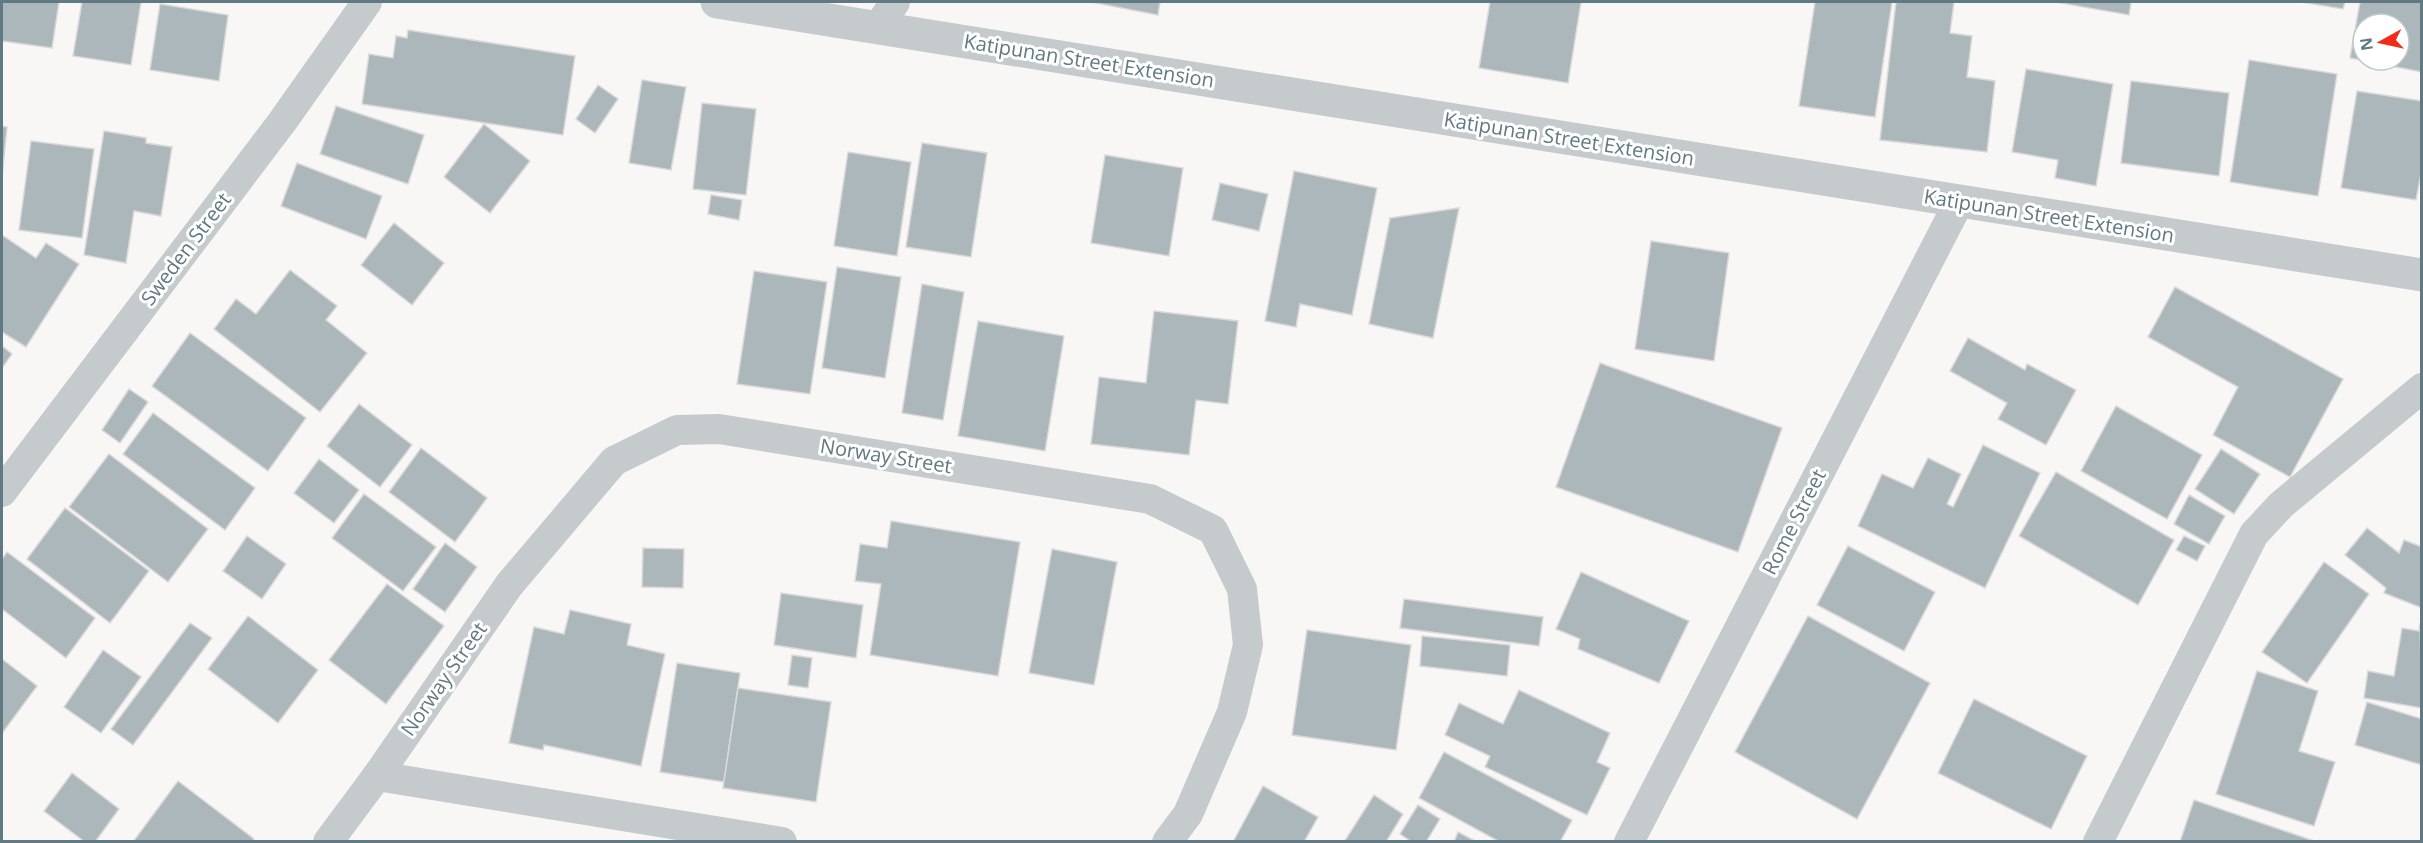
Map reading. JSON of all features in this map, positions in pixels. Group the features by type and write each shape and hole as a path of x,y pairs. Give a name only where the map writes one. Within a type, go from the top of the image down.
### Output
{"street":[{"name":"Sweden Street","path":"2,492 282,122 367,2"},
{"name":"Katipunan Street Extension","path":"717,2 886,14 1959,202 2421,275"},
{"name":"Rome Street","path":"1629,842 1959,202"},
{"path":"2098,842 2254,534 2282,505 2421,388"},
{"name":"Norway Street","path":"328,842 377,776 509,585 614,461 677,430 719,429 1150,499 1213,530 1242,589 1248,645 1232,712 1188,814 1167,842"},
{"path":"377,776 782,842"}],"building":[{"path":"2,2 59,2 52,48 2,41"},
{"path":"82,2 141,2 131,65 73,56"},
{"path":"1091,2 1160,2 1158,15"},
{"path":"1490,2 1581,2 1568,83 1479,68"},
{"path":"1815,2 1892,2 1875,117 1799,106"},
{"path":"1896,2 1954,2 1950,33 1972,36 1967,77 1995,81 1987,152 1880,140"},
{"path":"2055,2 2131,2 2129,15"},
{"path":"2301,2 2345,2 2343,9"},
{"path":"2360,2 2422,2 2422,72 2411,70 2411,12 2358,12"},
{"path":"160,4 228,15 219,81 150,70"},
{"path":"408,30 575,56 563,135 362,104 369,54 393,58 396,36 407,38"},
{"path":"2249,60 2337,74 2318,196 2230,182"},
{"path":"2026,69 2113,84 2096,186 2055,178 2058,160 2012,152"},
{"path":"642,80 686,87 671,170 629,163"},
{"path":"2131,81 2229,93 2219,176 2121,163"},
{"path":"598,85 618,99 595,133 576,119"},
{"path":"2357,91 2422,101 2422,168 2416,200 2341,188"},
{"path":"702,103 756,109 746,195 693,189"},
{"path":"336,106 424,135 408,184 320,154"},
{"path":"484,124 530,161 490,213 444,177"},
{"path":"2,126 7,127 2,178"},
{"path":"104,131 146,138 146,143 172,147 161,216 134,211 126,263 84,255"},
{"path":"31,141 94,149 82,238 19,230"},
{"path":"922,143 987,153 971,257 906,247"},
{"path":"848,152 911,162 897,256 834,246"},
{"path":"1105,155 1183,168 1169,256 1091,243"},
{"path":"297,163 382,196 366,239 281,206"},
{"path":"1294,171 1377,188 1352,315 1300,304 1296,327 1265,321"},
{"path":"1220,183 1268,194 1259,231 1212,220"},
{"path":"711,195 742,200 739,220 708,214"},
{"path":"1459,208 1433,338 1369,324 1390,218"},
{"path":"394,223 444,263 412,305 361,265"},
{"path":"2,235 36,258 46,243 79,264 26,347 2,332"},
{"path":"1651,241 1729,253 1714,361 1635,349"},
{"path":"837,267 901,277 885,378 822,368"},
{"path":"290,270 337,306 326,320 367,353 320,412 214,329 236,299 256,314"},
{"path":"754,271 827,282 810,394 737,384"},
{"path":"922,284 964,292 943,420 902,413"},
{"path":"2175,287 2343,379 2290,477 2213,435 2238,387 2148,337"},
{"path":"1154,311 1238,321 1228,404 1196,400 1189,455 1091,444 1099,377 1146,383"},
{"path":"978,321 1064,336 1045,451 958,436"},
{"path":"190,333 306,418 268,471 152,386"},
{"path":"1968,338 2025,370 2027,364 2076,390 2046,445 1998,419 2007,403 1950,371"},
{"path":"2,346 12,354 2,368"},
{"path":"1600,363 1782,428 1738,552 1556,487"},
{"path":"129,389 148,402 120,443 102,430"},
{"path":"359,404 412,445 380,487 327,446"},
{"path":"2116,406 2202,455 2167,519 2081,471"},
{"path":"153,413 255,488 225,530 123,454"},
{"path":"1983,445 2040,473 1985,588 1858,526 1882,474 1913,488 1928,458 1961,474 1947,504 1953,507"},
{"path":"421,448 487,498 455,542 389,492"},
{"path":"2221,449 2260,474 2234,514 2195,489"},
{"path":"109,454 208,529 168,582 69,507"},
{"path":"319,459 359,490 334,523 294,493"},
{"path":"2056,472 2174,540 2138,605 2019,536"},
{"path":"364,494 436,547 403,591 332,538"},
{"path":"2189,495 2225,516 2209,544 2174,524"},
{"path":"65,508 149,571 110,623 27,559"},
{"path":"891,521 1020,542 998,676 870,655 881,584 855,581 860,544 887,548"},
{"path":"2367,528 2399,553 2404,540 2422,547 2422,608 2384,593 2386,588 2345,555"},
{"path":"247,536 286,564 262,599 223,571"},
{"path":"2184,536 2205,546 2197,561 2176,550"},
{"path":"445,543 477,567 445,612 413,589"},
{"path":"1848,546 1935,592 1904,651 1817,605"},
{"path":"643,548 684,549 683,588 642,587"},
{"path":"1052,549 1117,562 1094,685 1029,673"},
{"path":"7,552 95,618 66,658 2,609 2,559"},
{"path":"2324,562 2369,594 2307,683 2262,652"},
{"path":"1581,572 1689,621 1659,683 1578,649 1580,639 1556,629"},
{"path":"387,584 444,626 386,704 329,660"},
{"path":"781,593 863,605 856,658 774,645"},
{"path":"1404,599 1543,617 1539,646 1400,628"},
{"path":"570,610 631,624 627,645 665,654 641,766 544,745 543,750 509,743 534,627 564,634"},
{"path":"248,616 318,670 278,723 208,669"},
{"path":"1808,616 1930,683 1857,819 1735,752"},
{"path":"190,623 212,638 133,745 111,729"},
{"path":"2420,623 2422,708 2364,698 2368,671 2394,676 2402,628 2419,631"},
{"path":"1307,630 1411,645 1396,750 1292,735"},
{"path":"1422,636 1510,645 1507,676 1420,666"},
{"path":"103,650 141,677 101,733 64,707"},
{"path":"792,655 812,658 808,688 788,685"},
{"path":"2,659 37,686 3,732 2,731"},
{"path":"677,663 740,673 724,782 660,772"},
{"path":"2257,671 2318,691 2299,751 2335,762 2314,826 2216,794"},
{"path":"738,688 831,702 816,802 723,788"},
{"path":"1519,690 1610,733 1597,762 1610,768 1587,815 1485,767 1490,756 1445,735 1459,703 1503,724"},
{"path":"1974,699 2087,756 2051,829 1938,773"},
{"path":"2367,702 2422,719 2422,765 2355,745"},
{"path":"1444,752 1572,820 1560,842 1500,842 1419,798"},
{"path":"72,773 119,809 95,842 85,842 44,811"},
{"path":"178,781 254,839 252,842 133,842"},
{"path":"1263,786 1318,817 1304,842 1233,842"},
{"path":"1374,795 1403,814 1386,842 1344,842"},
{"path":"2194,800 2317,842 2180,842"},
{"path":"1418,805 1440,819 1426,842 1412,842 1400,834"},
{"path":"1458,832 1477,842 1454,842"}]}
